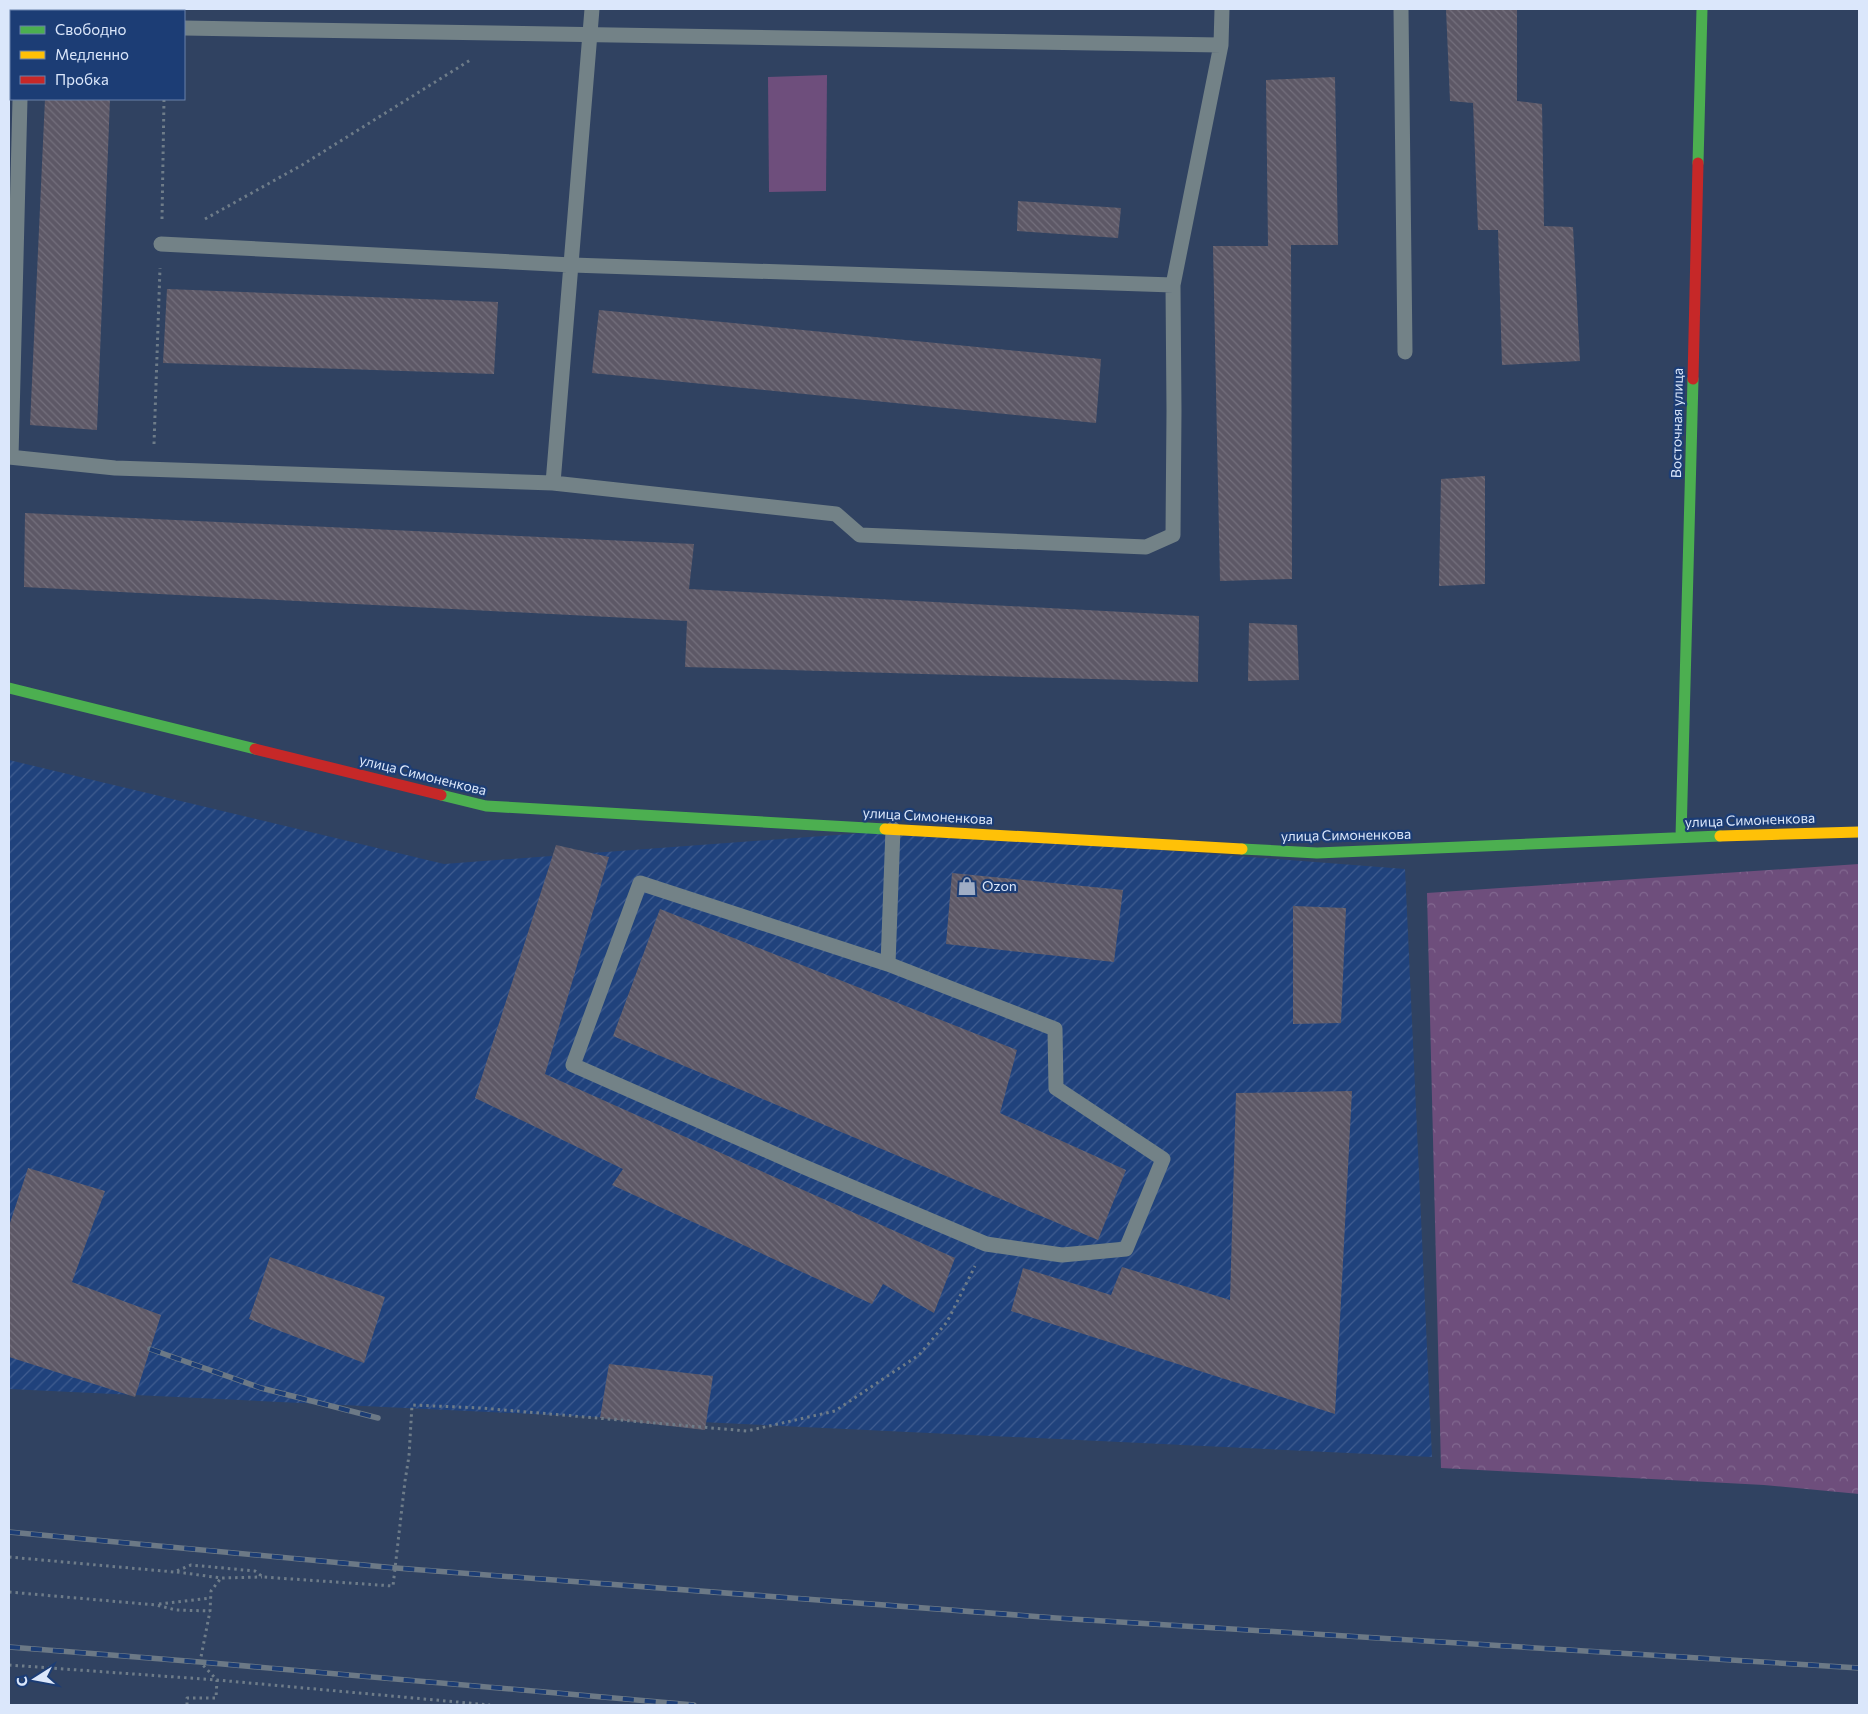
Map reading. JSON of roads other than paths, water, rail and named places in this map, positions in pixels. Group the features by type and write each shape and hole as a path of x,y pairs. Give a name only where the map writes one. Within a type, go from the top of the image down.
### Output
{"street":[{"name":"Восточная улица","path":"1681,837 1702,9"},
{"name":"улица Симоненкова","path":"9,688 486,806 1317,853 1681,837 1859,832"}],"lane":[{"path":"553,483 592,9"},
{"path":"20,100 10,457 153,470 553,483 836,514 860,535 1146,547 1173,535 1173,285 1221,45 1222,9"},
{"path":"1401,9 1405,352"},
{"path":"185,28 1221,45"},
{"path":"161,244 572,264 1173,285"},
{"path":"888,964 894,829"},
{"path":"640,883 888,964 1056,1029 1056,1088 1163,1159 1126,1249 1062,1256 986,1244 802,1166 573,1065 640,883"}],"railway":[{"path":"150,1349 261,1388 378,1418"},
{"path":"9,1532 396,1568 1056,1618 1859,1668"},
{"path":"9,1647 694,1705"}],"place":[{"name":"Ozon","path":"967,886"}]}
